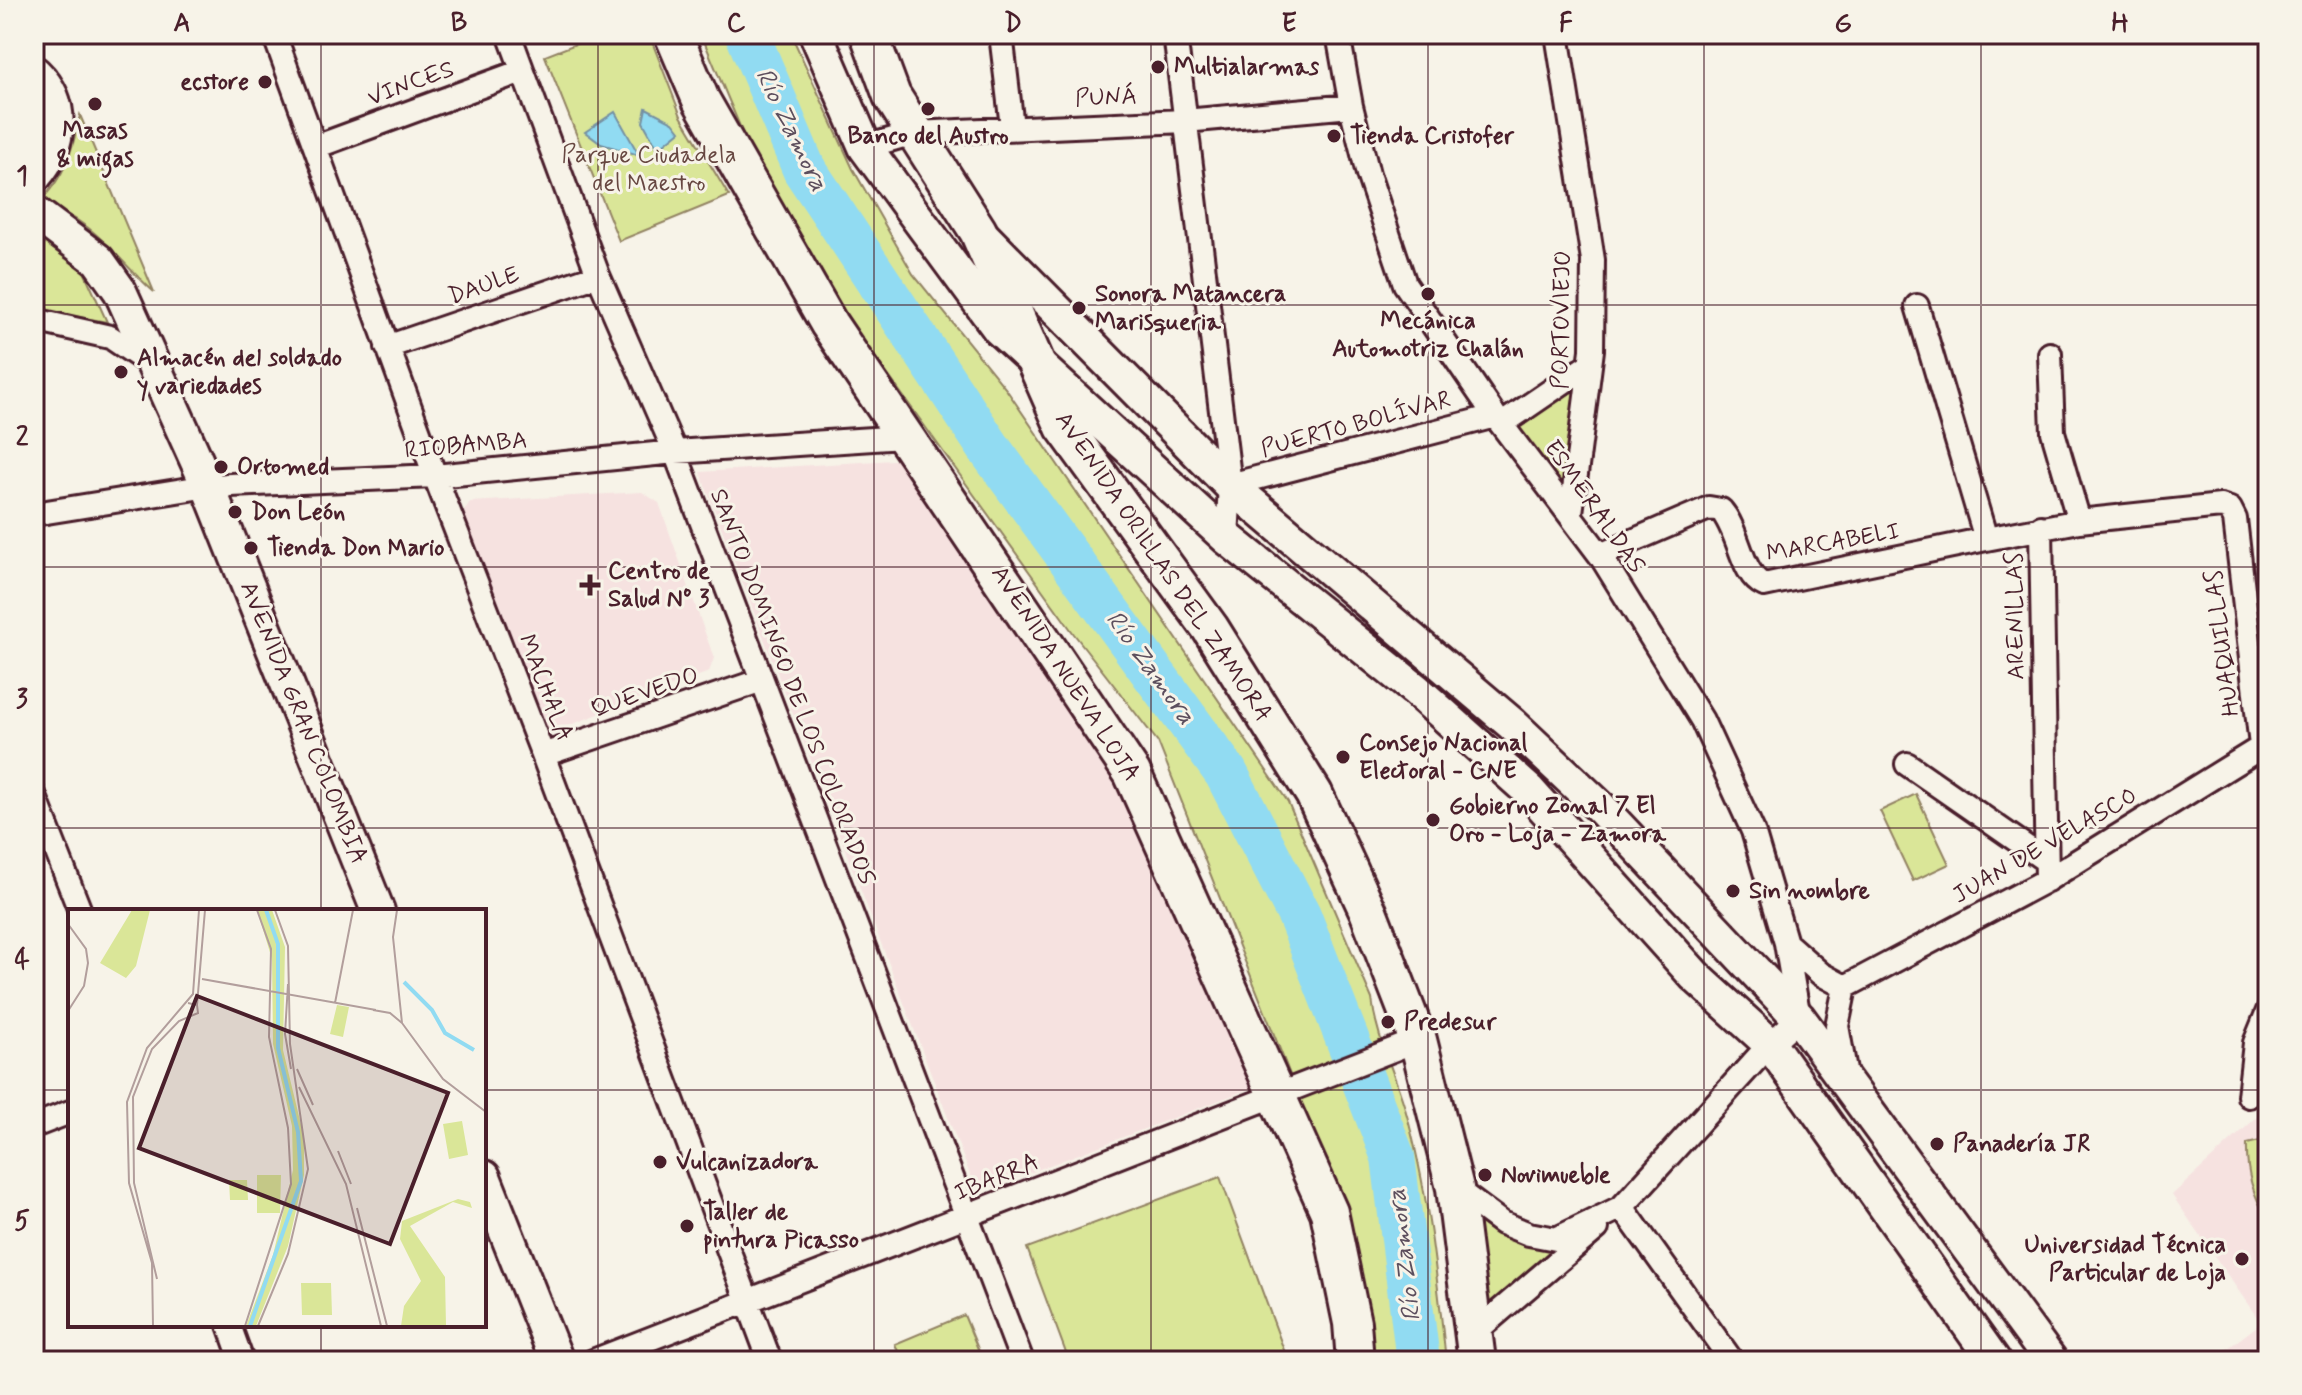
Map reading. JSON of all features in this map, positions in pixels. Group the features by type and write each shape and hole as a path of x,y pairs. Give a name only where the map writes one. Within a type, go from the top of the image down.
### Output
{"main road":[{"name":"AVENIDA NUEVA LOJA","path":"673,34 701,100 829,324 1132,773 1287,1090 1329,1212 1352,1323 1355,1361"},
{"name":"AVENIDA ORILLAS DEL ZAMORA","path":"816,34 865,147 999,329 1034,363"},
{"name":"AVENIDA ORILLAS DEL ZAMORA","path":"869,34 892,96 978,231 1064,427 1210,628 1314,794 1368,911 1407,1044 1455,1188 1476,1347"},
{"path":"34,75 48,92 55,112 56,134 50,151 34,174"},
{"name":"AVENIDA GRAN COLOMBIA","path":"34,212 98,260 120,291 150,364 208,486 377,909"},
{"path":"978,231 1230,485 1512,724 1600,807 1799,1018 2051,1361"},
{"path":"1034,363 1227,538 1416,690 1529,791 1695,976 1770,1044 1986,1358"},
{"path":"486,1182 557,1361"}],"street":[{"name":"MACHALA","path":"274,34 318,146 435,476 770,1361"},
{"name":"SANTO DOMINGO DE LOS COLORADOS","path":"509,34 598,275 675,452 965,1219 1022,1361"},
{"path":"1001,34 1012,127"},
{"path":"1175,34 1230,485 1227,538"},
{"name":"ESMERALDAS","path":"1338,34 1351,106 1405,284 1498,420 1600,555 1702,720 1753,831 1786,943 1799,1018"},
{"name":"PORTOVIEJO","path":"1557,34 1593,260 1590,364 1571,513"},
{"name":"VINCES","path":"318,146 522,71"},
{"name":"PUNÁ","path":"865,147 914,133 1185,121 1351,106"},
{"name":"DAULE","path":"387,347 598,275"},
{"name":"ARENILLAS","path":"1917,306 1986,539 2041,527 2046,870"},
{"path":"34,320 110,337 150,364"},
{"path":"2041,527 2079,521 2053,432 2050,354"},
{"name":"PUERTO BOLÍVAR","path":"1230,485 1498,420 1590,364"},
{"name":"RIOBAMBA","path":"34,514 208,486 435,476 675,452 903,437"},
{"name":"HUAQUILLAS","path":"2079,521 2221,506 2230,509 2235,519 2266,749"},
{"name":"MARCABELI","path":"1600,555 1709,508 1721,510 1728,518 1738,536 1748,571 1753,580 1764,585 1986,539"},
{"name":"QUEVEDO","path":"543,755 762,680"},
{"name":"JUAN DE VELASCO","path":"1845,987 2046,870 2266,749"},
{"path":"1907,764 2046,870"},
{"path":"34,794 79,909"},
{"path":"1786,943 1821,974 1845,987 1837,1026 1846,1079"},
{"path":"2249,1096 2255,1043 2268,1011"},
{"path":"1476,1347 1622,1207 1770,1044 1799,1018"},
{"name":"IBARRA","path":"593,1361 965,1219 1407,1044"},
{"path":"34,1126 68,1113"},
{"path":"1455,1188 1502,1223 1529,1234 1556,1239 1622,1207"},
{"path":"1622,1207 1732,1361"},
{"path":"230,1327 242,1361"}],"shaded area":[{"path":"909,459 1109,749 1262,1084 977,1193 700,472"},
{"name":"Centro de Salud Nº 3","path":"642,492 659,503 714,658 709,672 557,730 545,726 463,512 470,502"},
{"name":"Universidad Técnica Particular de Loja","path":"2268,1107 2268,1361 2211,1361 2261,1323 2172,1195"}],"green space":[{"name":"Parque Ciudadela del Maestro","path":"601,34 649,34 681,116 729,196 619,241 545,56"},
{"path":"701,34 791,34 853,169 913,274 1006,389 1288,802 1372,999 1381,1039 1404,1105 1425,1200 1446,1361 1359,1361 1350,1253 1300,1100 1158,742 1074,634 832,297 749,148"},
{"path":"80,115 154,292 90,230 39,202 56,182 67,162"},
{"path":"34,230 82,267 107,322 34,309"},
{"path":"1590,364 1571,513 1502,424"},
{"path":"1916,794 1949,864 1913,881 1880,811"},
{"path":"2268,1139 2268,1220 2252,1184 2247,1144"},
{"path":"1220,1177 1288,1361 1069,1361 1027,1248"},
{"path":"1455,1188 1481,1208 1584,1239 1474,1333"},
{"path":"964,1315 983,1361 902,1361 895,1344"}],"water":[{"path":"646,108 673,122 680,131 658,149 643,122"},
{"path":"615,112 639,155 601,144 585,132"}],"waterway":[{"name":"Río Zamora","path":"747,34 804,169 991,451 1226,773 1299,915 1393,1157 1418,1361"}],"place":[{"name":"Multialarmas","path":"1158,67"},
{"name":"ecstore","path":"265,82"},
{"name":"Masas & migas","path":"95,104"},
{"name":"Banco del Austro","path":"928,109"},
{"name":"Tienda Cristofer","path":"1334,136"},
{"name":"Mecánica Automotriz Chalán","path":"1428,294"},
{"name":"Sonora Matancera Marisqueria","path":"1079,308"},
{"name":"Almacén del soldado y variedades","path":"121,372"},
{"name":"Ortomed","path":"221,467"},
{"name":"Don León","path":"235,512"},
{"name":"Tienda Don Mario","path":"251,548"},
{"name":"Centro de Salud Nº 3","path":"590,585"},
{"name":"Consejo Nacional Electoral - CNE","path":"1343,757"},
{"name":"Gobierno Zonal 7 El Oro - Loja - Zamora","path":"1433,820"},
{"name":"Sin nombre","path":"1733,891"},
{"name":"Predesur","path":"1388,1022"},
{"name":"Panadería JR","path":"1937,1144"},
{"name":"Vulcanizadora","path":"660,1162"},
{"name":"Novimueble","path":"1485,1175"},
{"name":"Taller de pintura Picasso","path":"687,1226"},
{"name":"Universidad Técnica Particular de Loja","path":"2242,1259"}]}
